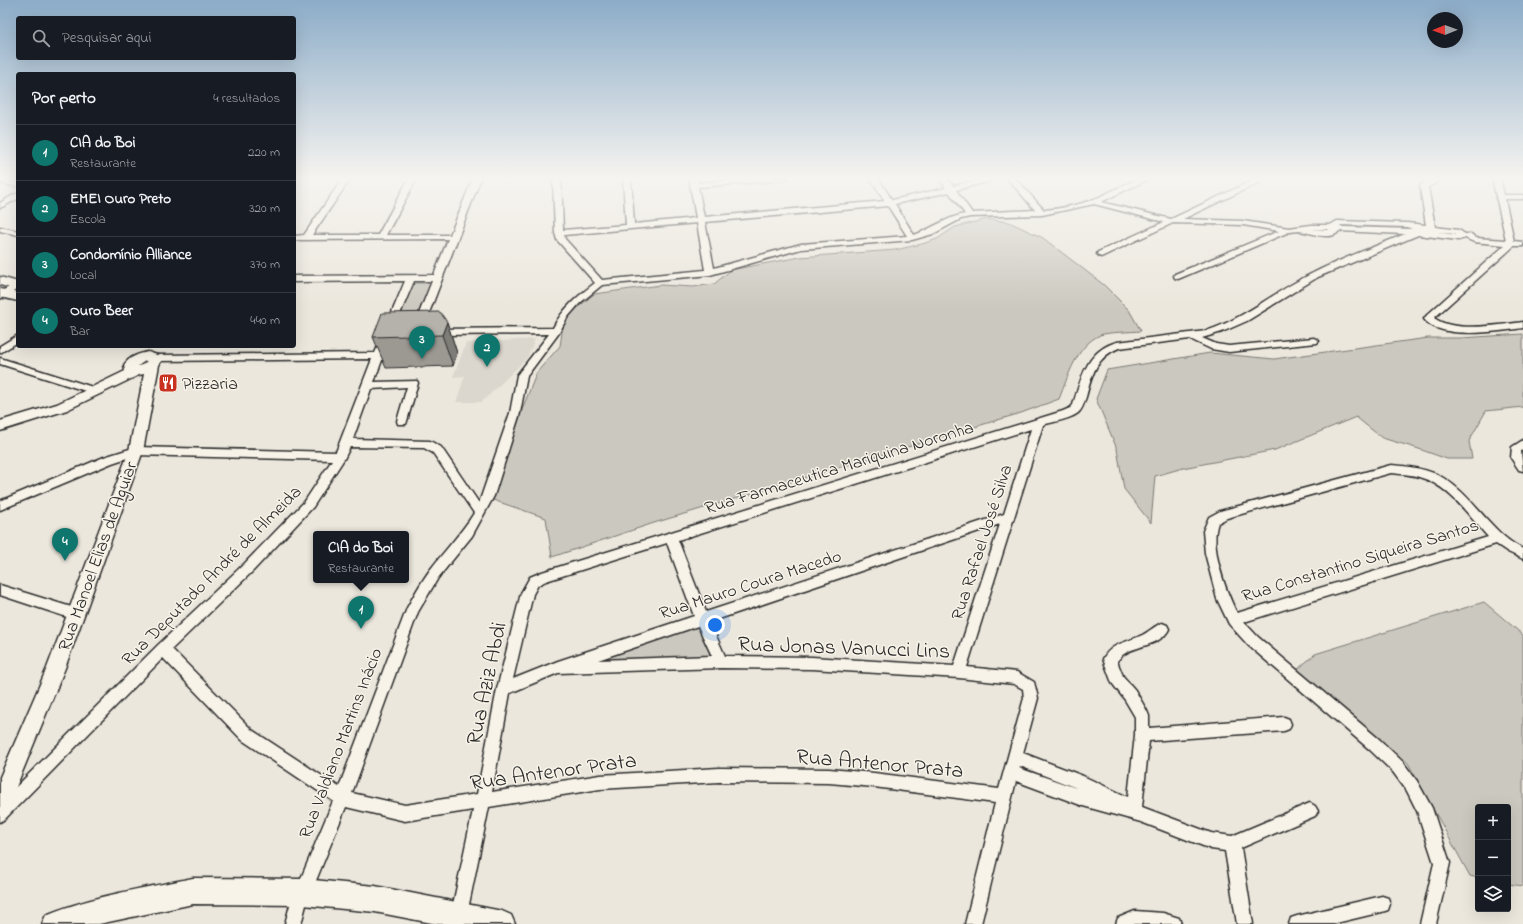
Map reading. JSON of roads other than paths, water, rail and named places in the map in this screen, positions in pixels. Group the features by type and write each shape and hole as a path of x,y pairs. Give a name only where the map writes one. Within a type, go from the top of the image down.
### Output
{"main road":[{"path":"1,291 16,288"},
{"path":"0,426 62,407 110,383 147,360"},
{"name":"Rua Manoel Elias de Aguiar","path":"0,802 33,724 76,614 136,451 148,384 147,360"},
{"name":"Rua Manoel Elias de Aguiar","path":"0,782 33,724"},
{"path":"55,924 110,908 193,891 297,909 375,899 459,914 502,924"}],"street":[{"path":"306,238 318,221"},
{"path":"381,237 390,221"},
{"path":"460,221 438,278 413,332 556,330"},
{"path":"559,221 561,240 600,283 710,272 801,247 912,238 930,232 951,221"},
{"path":"630,221 630,227"},
{"path":"559,233 690,221"},
{"path":"701,221 710,272"},
{"path":"901,221 912,238"},
{"path":"1101,254 1171,221"},
{"path":"1175,221 1242,223 1289,230 1299,229"},
{"path":"1416,229 1342,230 1335,228 1333,225 1337,223 1416,229 1432,231 1430,221"},
{"path":"1508,221 1515,243 1430,317 1429,320 1434,324 1453,329 1523,325"},
{"path":"0,229 16,233"},
{"path":"1191,336 1219,330 1244,319 1315,275 1416,229"},
{"path":"1178,276 1289,230"},
{"path":"296,238 453,237"},
{"path":"296,279 438,278"},
{"name":"Rua Deputado André de Almeida","path":"0,814 163,649 249,567 310,504 340,456 346,443 379,356 391,333 410,279"},
{"name":"Rua Valdiano Martins Inácio","path":"297,909 342,798 412,612 421,594 434,574 468,533 488,496 515,413 522,375 556,330 563,317 577,302 600,283"},
{"path":"1191,336 1214,346 1229,349 1243,349 1314,341"},
{"name":"Rua Farmaceutica Mariquina Noronha","path":"534,581 542,576 1038,424 1074,411 1078,406 1094,359 1106,348 1117,345 1191,336"},
{"path":"0,350 16,339"},
{"path":"147,360 171,357 379,356"},
{"path":"0,361 95,391"},
{"path":"368,386 413,383 402,421"},
{"name":"Rua Rafael José Silva","path":"959,672 1038,424"},
{"path":"346,443 426,444 437,450 480,513"},
{"path":"1523,444 1516,450 1516,458 1523,468"},
{"path":"0,506 108,460 136,451 340,456"},
{"name":"Rua Constantino Siqueira Santos","path":"1428,924 1442,863 1424,808 1412,786 1398,767 1374,744 1252,641 1234,620 1223,599 1211,553 1209,532 1213,520 1224,514 1391,469 1404,469 1427,475 1441,481 1454,490 1497,539 1523,554"},
{"name":"Rua Mauro Coura Macedo","path":"504,689 558,667 1008,517"},
{"path":"671,537 702,619 721,662"},
{"name":"Rua Constantino Siqueira Santos","path":"1234,620 1497,539"},
{"name":"Rua Aziz Abdi","path":"459,914 504,689 527,593 534,581"},
{"path":"0,590 76,614"},
{"path":"1136,811 1142,716 1130,695 1117,679 1110,659 1120,649 1144,641 1162,629"},
{"name":"Rua Antenor Prata","path":"163,649 247,735 342,798 405,813 600,782 719,775 829,776 874,780 1004,797"},
{"name":"Rua Jonas Vanucci Lins","path":"558,667 721,662 812,662 959,672 1017,678 1029,686 1031,698 1013,764"},
{"path":"1142,735 1284,724"},
{"path":"973,924 1013,764 1083,798 1136,811 1212,841 1232,844 1310,811"},
{"path":"1232,844 1245,924"},
{"path":"1297,924 1382,904"},
{"path":"1124,924 1135,919 1163,921 1173,924"}],"place":[{"name":"Condomínio Alliance","path":"422,359"},
{"name":"EMEI Ouro Preto","path":"487,367"},
{"name":"Pizzaria","path":"168,383"},
{"name":"Ouro Beer","path":"65,561"},
{"name":"CIA do Boi","path":"361,629"}]}
